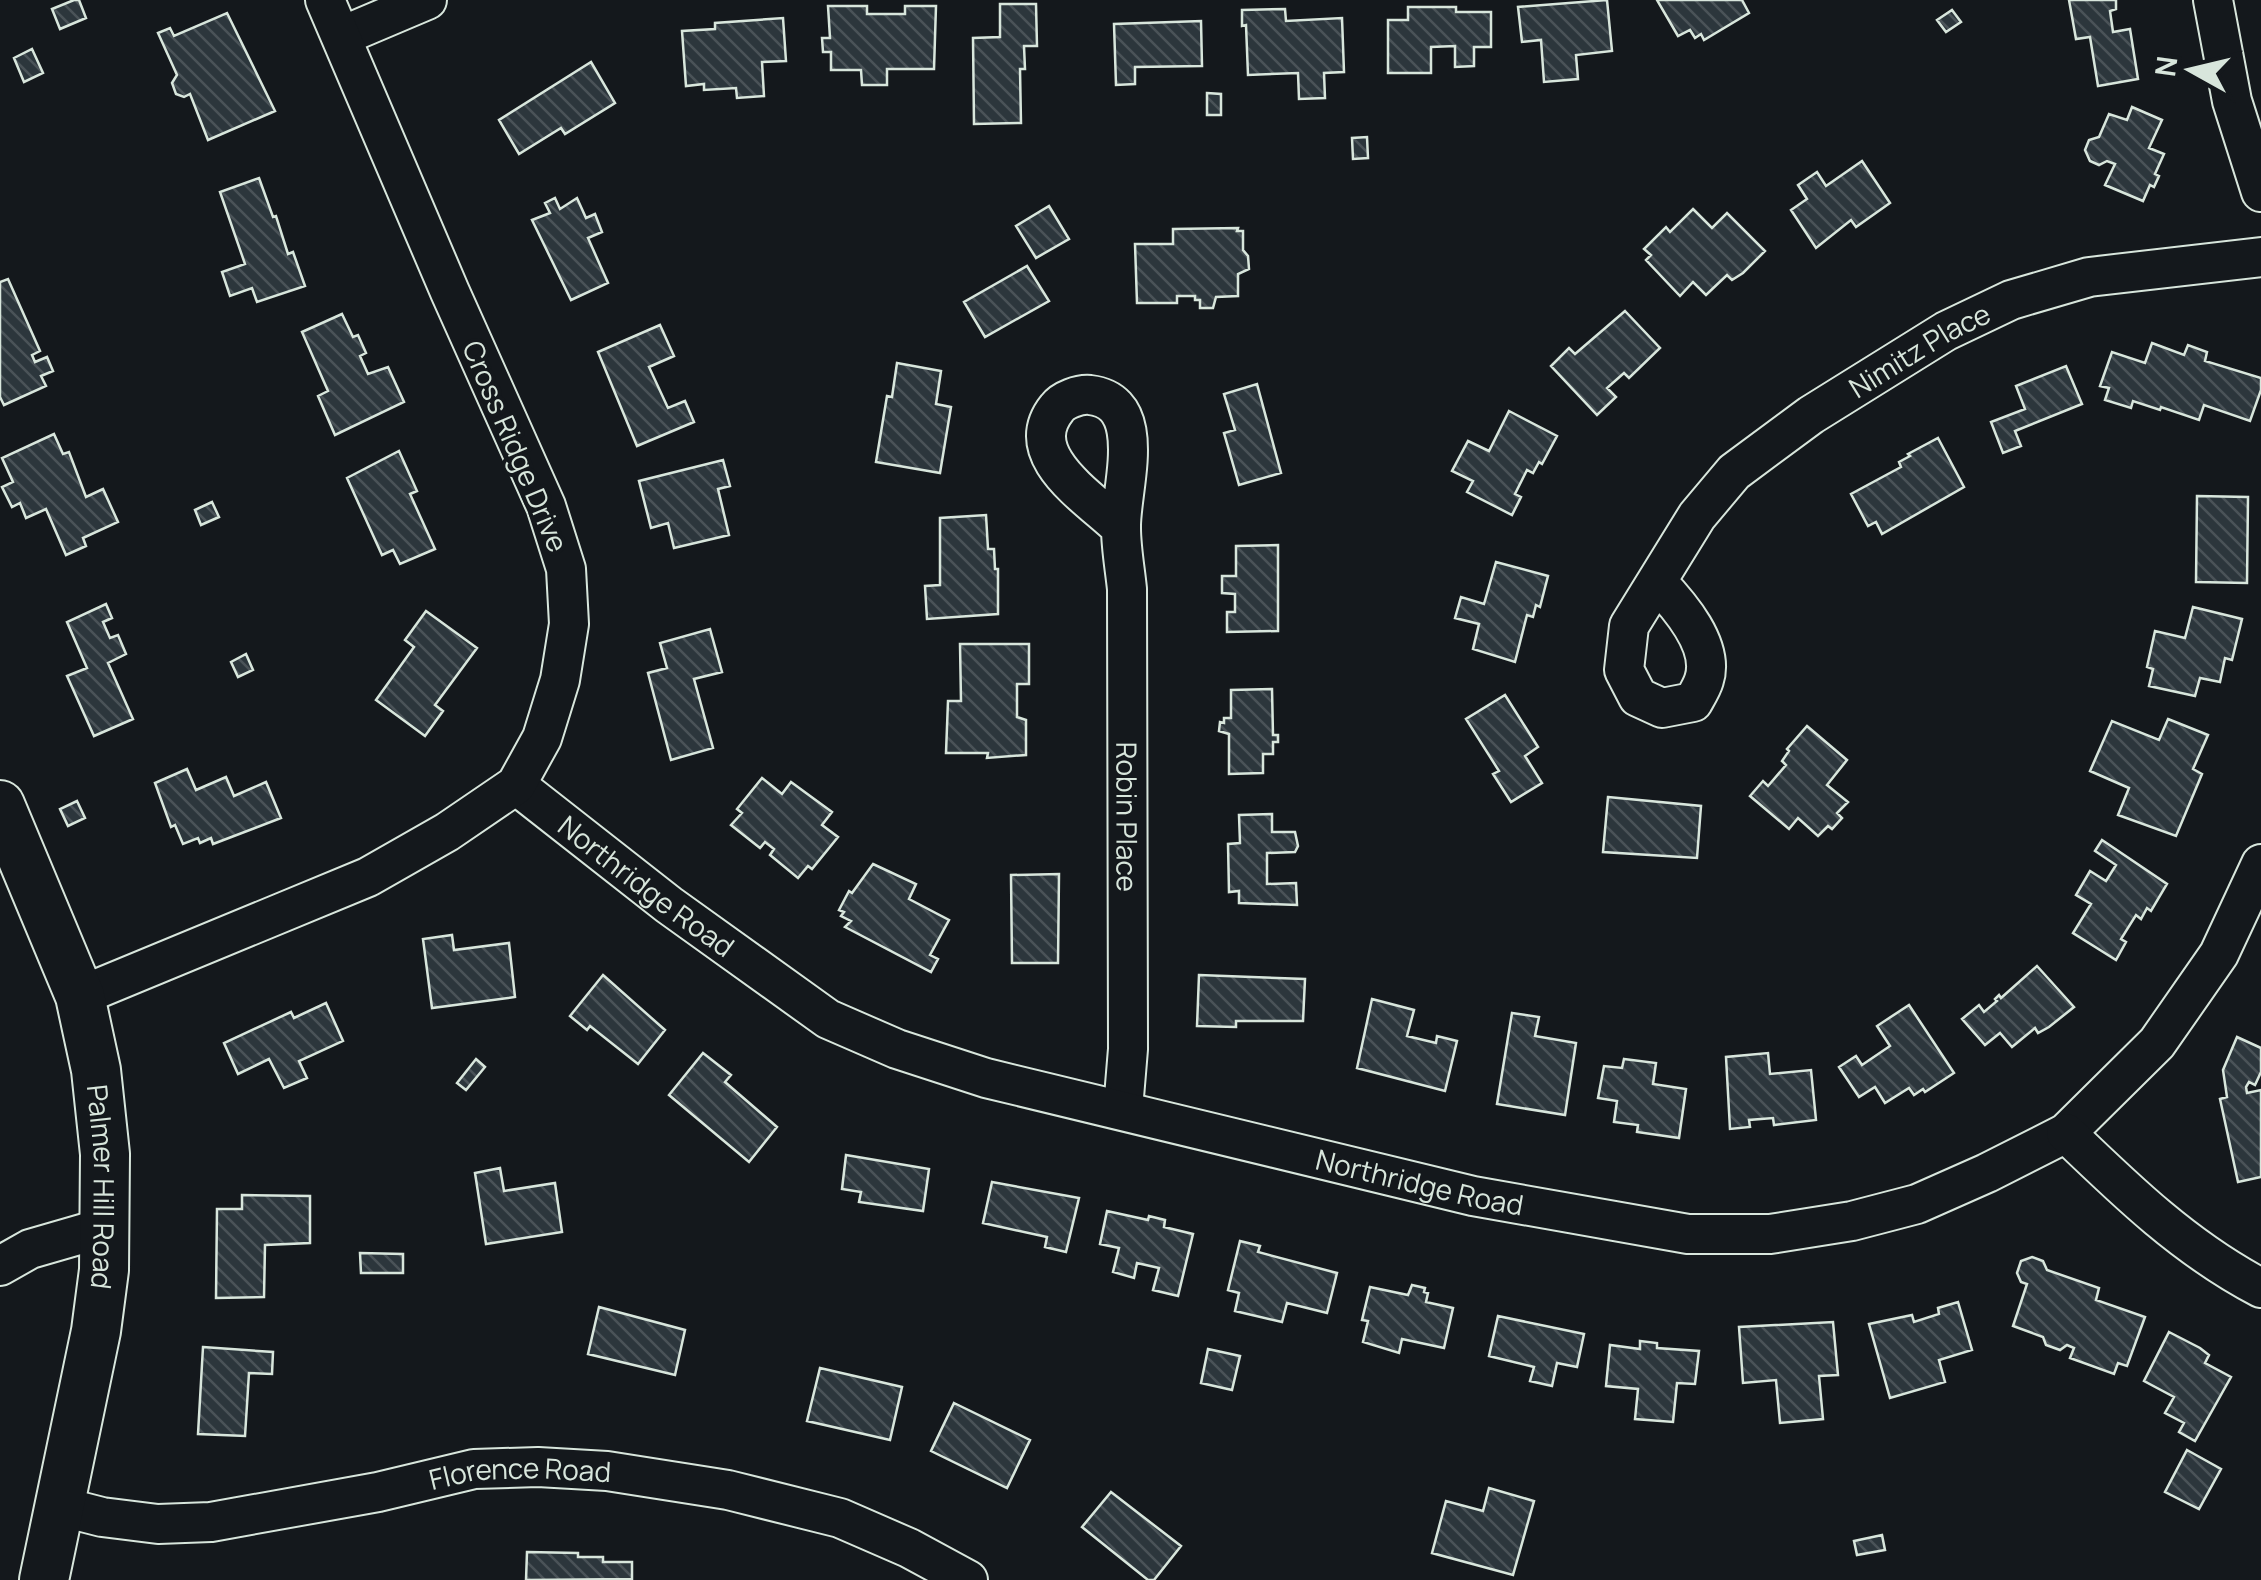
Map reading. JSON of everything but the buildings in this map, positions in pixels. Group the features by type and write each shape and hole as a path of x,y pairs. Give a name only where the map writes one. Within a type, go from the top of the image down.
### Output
{"main road":[{"name":"Palmer Hill Road","path":"0,805 80,996 98,1087 105,1154 106,1227 96,1331 44,1580"}],"street":[{"name":"Cross Ridge Drive","path":"80,996 368,877 447,832 516,785 542,738 560,680 569,624 566,568 546,506 325,0"},
{"path":"342,36 427,0"},
{"path":"2213,0 2232,101 2261,192"},
{"name":"Nimitz Place","path":"1658,582 1697,516 1734,472 1811,415 1946,331 2011,300 2089,277 2261,257"},
{"name":"Robin Place","path":"1120,526 1127,589 1128,1049 1123,1109"},
{"name":"Northridge Road","path":"516,785 669,906 828,1019 897,1049 986,1078 1474,1196 1688,1234 1770,1234 1852,1221 1916,1204 2066,1133 2157,1043 2219,954 2261,864"},
{"path":"2066,1133 2142,1206 2223,1268 2261,1288"},
{"path":"0,1266 30,1249 106,1227"},
{"name":"Florence Road","path":"59,1506 102,1517 158,1524 211,1522 378,1492 474,1468 608,1470 728,1490 840,1518 909,1548 968,1580"}]}
